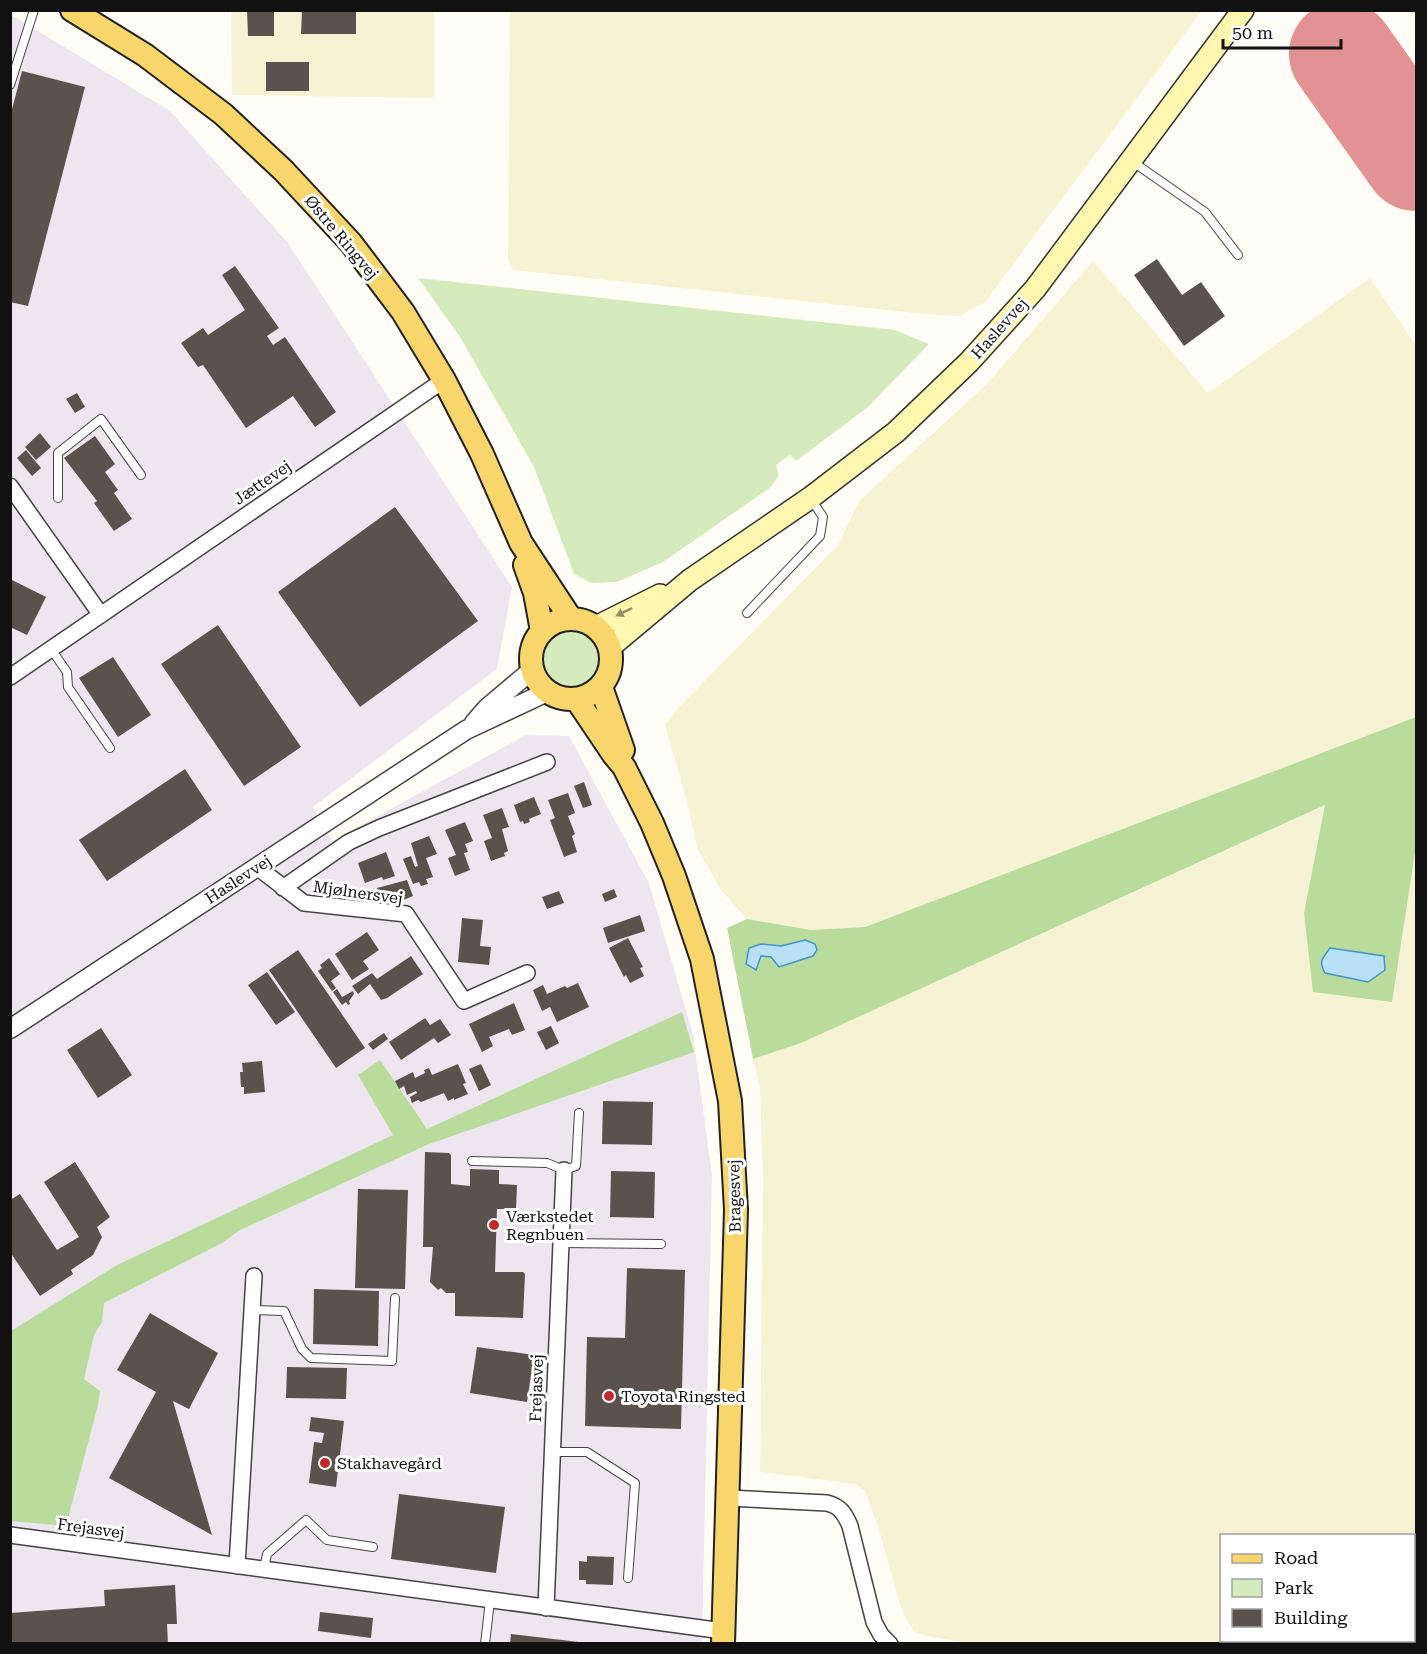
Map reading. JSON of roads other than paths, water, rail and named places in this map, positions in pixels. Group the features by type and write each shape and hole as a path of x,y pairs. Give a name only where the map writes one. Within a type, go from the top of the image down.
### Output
{"main road":[{"name":"Østre Ringvej","path":"72,10 146,55 223,114 283,170 351,243 403,312 444,380 482,454 521,543 571,619"},
{"name":"Haslevvej","path":"610,647 690,580 810,498 896,432 969,362 1035,289 1243,10"},
{"name":"Østre Ringvej","path":"521,543 542,631"},
{"name":"Haslevvej","path":"596,627 690,580"},
{"path":"571,619 584,621 596,627 610,647 612,661 609,675 601,687 593,694 577,700 561,699 547,692 532,670 532,647 542,631 550,624 571,619"},
{"name":"Bragesvej","path":"601,687 623,750 624,767"},
{"name":"Bragesvej","path":"577,700 624,767 652,823 674,876 702,959 730,1101 736,1210 723,1637"}],"street":[{"name":"Jættevej","path":"10,676 444,380"},
{"path":"10,486 101,615"},
{"name":"Haslevvej","path":"10,1029 466,730 487,708 532,670"},
{"name":"Haslevvej","path":"466,730 547,692"},
{"name":"Mjølnersvej","path":"283,888 349,842 547,762"},
{"name":"Mjølnersvej","path":"257,867 304,903 406,914 464,1001 527,973"},
{"name":"Frejasvej","path":"546,1608 564,1170"},
{"path":"237,1566 254,1276"},
{"path":"728,1498 826,1503 840,1508 850,1526 874,1622 881,1635 890,1644"},
{"name":"Frejasvej","path":"10,1535 546,1608 723,1637"}],"lane":[{"path":"10,85 34,10"},
{"path":"1132,161 1205,212 1238,255"},
{"path":"58,498 58,453 101,419 141,475"},
{"path":"747,613 820,536 823,516 810,498"},
{"path":"51,649 67,672 68,687 110,748"},
{"path":"472,1161 548,1163 564,1170 576,1166 579,1113"},
{"path":"560,1243 661,1244"},
{"path":"252,1310 284,1311 303,1349 311,1358 392,1361 394,1298"},
{"path":"552,1452 587,1452 635,1483 628,1578"},
{"path":"264,1569 267,1554 306,1520 327,1540 374,1547"},
{"path":"485,1644 490,1600"}],"water":[{"path":"805,940 815,944 817,950 813,956 779,967 771,957 761,956 756,970 746,964 749,948 761,944 781,946"},
{"path":"1330,948 1384,956 1385,970 1368,982 1325,973 1323,957"}],"place":[{"name":"Værkstedet Regnbuen","path":"494,1225"},
{"name":"Toyota Ringsted","path":"609,1396"},
{"name":"Stakhavegård","path":"325,1463"}]}
